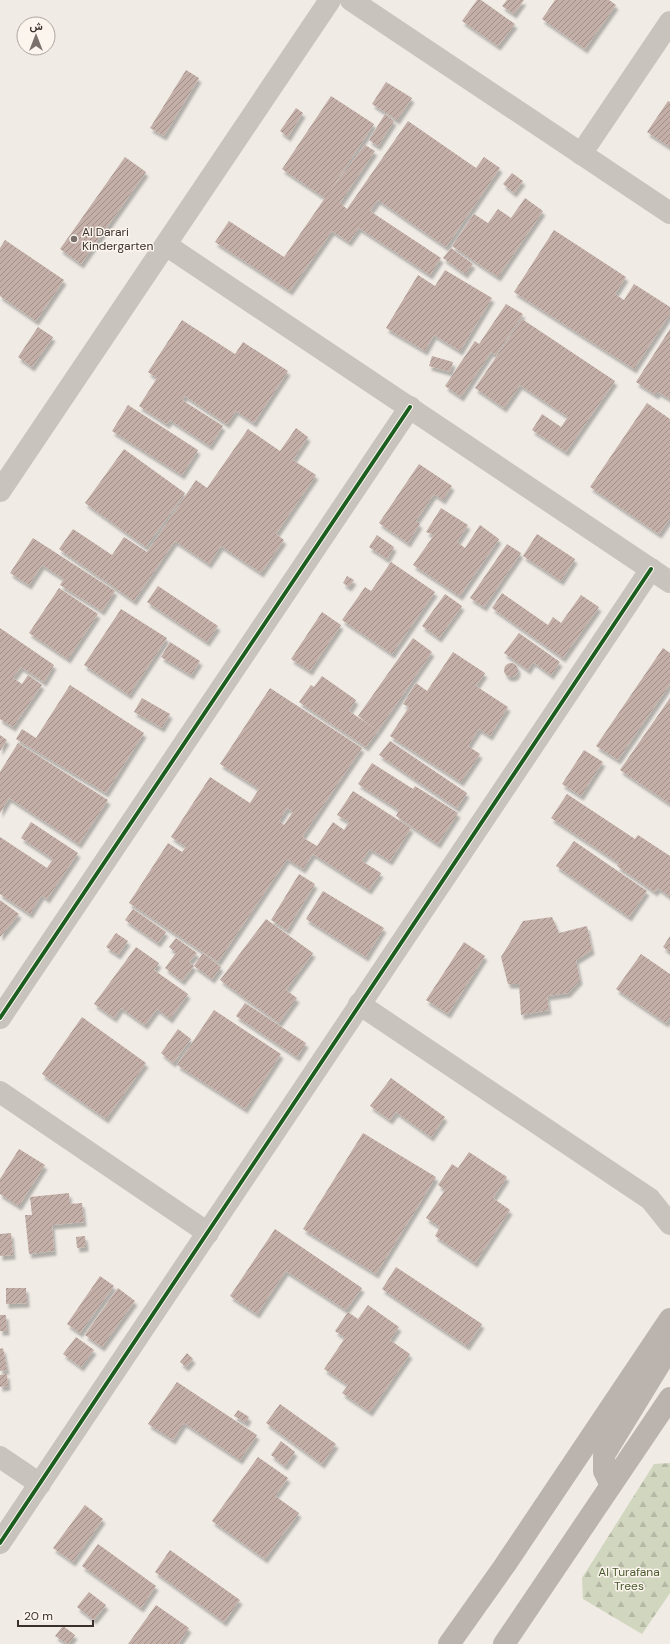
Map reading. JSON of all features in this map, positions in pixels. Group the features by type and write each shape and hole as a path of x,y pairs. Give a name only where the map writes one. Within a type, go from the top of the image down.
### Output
{"main road":[{"path":"449,1644 505,1565 670,1319"},
{"path":"611,1485 604,1471 604,1455 664,1357 670,1338"},
{"path":"504,1644 670,1398"}],"street":[{"path":"0,491 330,0"},
{"path":"351,0 670,213"},
{"path":"581,154 670,22"},
{"path":"166,245 670,582"},
{"path":"0,1018 410,407"},
{"path":"0,1543 651,569"},
{"path":"359,1004 660,1202 670,1224"},
{"path":"0,1092 208,1233"},
{"path":"0,1457 40,1484"}],"green space":[{"name":"Al Turafana Trees","path":"670,1463 670,1593 642,1634 583,1599 582,1578 654,1464"}],"building":[{"path":"477,0 481,0 515,24 498,46 462,21"},
{"path":"507,0 524,0 514,14 502,6"},
{"path":"555,0 609,0 616,5 585,49 542,19"},
{"path":"186,70 199,78 164,136 150,128"},
{"path":"386,82 412,98 397,120 372,104"},
{"path":"331,96 374,124 330,191 365,145 375,151 340,203 347,209 408,121 476,168 484,157 500,168 446,247 378,200 370,211 441,258 430,275 359,228 349,242 332,231 290,291 215,242 229,221 284,257 325,198 282,169"},
{"path":"668,101 670,102 670,147 647,132"},
{"path":"296,108 303,113 288,137 280,131"},
{"path":"385,114 394,121 378,146 369,140"},
{"path":"125,157 146,172 81,264 60,249"},
{"path":"512,173 523,181 514,193 503,184"},
{"path":"525,198 543,211 498,277 452,246 474,214 488,223 498,209 511,218"},
{"path":"554,230 626,277 615,294 624,300 634,284 670,307 670,314 634,369 514,292"},
{"path":"5,240 64,280 36,321 0,296 0,248"},
{"path":"451,248 473,264 465,274 443,258"},
{"path":"445,270 492,298 460,351 434,335 425,351 386,328 418,275 435,286"},
{"path":"506,304 523,314 496,355 491,352 461,397 445,386 475,341 479,344"},
{"path":"522,319 615,381 566,452 532,430 542,414 561,427 568,417 520,385 504,408 475,388"},
{"path":"182,320 235,354 243,342 288,371 254,423 236,411 227,424 185,396 182,400 223,426 210,446 170,420 167,424 139,406 157,378 148,372"},
{"path":"38,327 53,337 32,367 18,357"},
{"path":"670,329 670,399 658,392 656,395 636,382"},
{"path":"432,356 453,362 450,372 429,366"},
{"path":"647,403 670,419 670,518 659,534 590,487"},
{"path":"128,405 198,450 182,475 112,431"},
{"path":"296,428 308,437 293,460 316,475 276,534 284,540 261,573 221,546 209,564 175,541 134,601 59,549 73,529 112,555 124,537 147,552 196,480 207,488 248,429 280,451"},
{"path":"124,449 185,493 146,547 85,503"},
{"path":"419,464 452,486 443,500 434,494 416,521 420,524 408,543 379,523"},
{"path":"441,508 468,525 457,542 465,548 480,525 499,539 460,596 413,565 434,535 426,532"},
{"path":"537,534 575,559 561,581 523,556"},
{"path":"377,535 394,547 387,559 369,547"},
{"path":"33,538 115,591 102,611 60,585 64,579 42,565 29,585 10,573"},
{"path":"507,544 521,553 484,607 470,598"},
{"path":"391,562 435,592 392,654 342,620 365,587 371,591"},
{"path":"347,576 354,580 349,587 343,583"},
{"path":"158,586 218,626 207,642 147,602"},
{"path":"59,588 98,614 68,659 29,633"},
{"path":"502,593 548,625 553,617 561,623 581,595 599,607 563,658 492,608"},
{"path":"445,594 462,606 439,638 422,626"},
{"path":"121,609 167,638 129,695 84,665"},
{"path":"322,612 341,625 310,671 291,659"},
{"path":"0,628 54,665 44,682 21,667 13,678 22,684 28,675 42,685 13,727 0,719"},
{"path":"519,633 560,662 551,675 533,662 528,670 504,653"},
{"path":"413,638 432,652 378,731 358,716"},
{"path":"170,642 200,661 191,675 161,657"},
{"path":"663,648 670,653 670,684 618,760 596,746"},
{"path":"453,652 485,673 476,686 508,707 490,736 479,729 468,746 480,754 461,782 390,736 409,707 403,704 416,683 427,691"},
{"path":"508,663 514,663 518,667 518,673 514,677 508,677 504,673 504,667"},
{"path":"322,676 356,700 349,711 378,731 366,747 299,702 311,685 314,687"},
{"path":"70,685 144,733 106,793 16,739 22,729 36,738"},
{"path":"270,688 362,748 302,837 317,846 333,822 344,830 349,822 337,815 353,791 411,828 390,861 370,849 362,861 381,873 369,890 313,854 303,869 287,859 218,962 129,903 168,843 182,852 186,847 171,837 210,777 250,803 259,789 220,764","holes":["287,808 293,812 284,825 279,821"]},
{"path":"142,698 170,714 162,728 134,712"},
{"path":"670,698 670,804 620,770"},
{"path":"0,735 7,740 0,751"},
{"path":"390,741 467,793 457,808 379,755"},
{"path":"18,743 108,800 79,844 9,798 0,813 0,772"},
{"path":"584,750 603,762 581,796 562,784"},
{"path":"372,763 413,789 415,786 458,813 438,844 396,816 399,810 358,784"},
{"path":"567,794 635,839 638,835 670,856 670,897 658,888 655,892 617,866 619,863 551,818"},
{"path":"31,822 78,853 47,899 42,895 30,914 0,894 0,837 47,868 53,859 21,838"},
{"path":"574,841 647,891 629,917 556,866"},
{"path":"299,874 315,884 287,930 271,920"},
{"path":"323,891 384,928 366,957 306,919"},
{"path":"0,900 19,914 0,937"},
{"path":"133,909 166,932 158,943 125,920"},
{"path":"552,917 559,933 587,926 592,950 576,960 580,980 568,993 547,996 549,1010 521,1015 519,984 508,984 501,957 523,921"},
{"path":"266,919 313,953 286,990 297,998 279,1023 220,980"},
{"path":"116,933 128,941 118,955 106,947"},
{"path":"670,936 670,952 663,947"},
{"path":"176,938 197,953 189,962 194,966 182,981 165,968 176,953 169,947"},
{"path":"464,942 485,956 448,1014 426,1000"},
{"path":"136,947 159,963 154,970 188,994 170,1019 157,1009 145,1025 121,1008 114,1018 94,1004"},
{"path":"203,953 221,967 212,979 194,966"},
{"path":"641,954 670,974 670,1017 666,1023 616,989"},
{"path":"245,1003 306,1043 297,1057 236,1016"},
{"path":"214,1010 281,1054 245,1109 177,1065"},
{"path":"82,1017 146,1063 106,1119 42,1074"},
{"path":"178,1029 191,1039 173,1063 161,1053"},
{"path":"391,1078 445,1117 431,1137 396,1112 390,1120 370,1106"},
{"path":"363,1133 436,1177 376,1274 303,1229"},
{"path":"19,1149 45,1165 19,1206 0,1194 0,1179"},
{"path":"469,1152 507,1177 493,1198 510,1210 475,1263 435,1236 440,1227 426,1218 445,1190 438,1185 452,1164 458,1168"},
{"path":"69,1193 70,1204 82,1203 84,1222 52,1225 54,1251 29,1254 25,1215 32,1215 30,1197"},
{"path":"275,1229 362,1288 346,1310 286,1271 257,1314 230,1296"},
{"path":"11,1233 13,1255 0,1256 0,1234"},
{"path":"85,1236 86,1247 77,1248 76,1237"},
{"path":"396,1267 482,1324 467,1346 382,1289"},
{"path":"100,1276 114,1286 80,1333 67,1324"},
{"path":"6,1288 26,1288 27,1303 6,1304"},
{"path":"118,1288 135,1301 102,1347 85,1335"},
{"path":"368,1305 399,1327 390,1340 410,1354 370,1412 342,1393 348,1385 324,1369 345,1338 335,1331 348,1312 358,1319"},
{"path":"0,1315 6,1315 7,1331 0,1331"},
{"path":"76,1337 94,1350 81,1367 63,1354"},
{"path":"3,1348 7,1370 0,1371 0,1349"},
{"path":"187,1353 193,1359 186,1367 180,1362"},
{"path":"7,1374 8,1386 0,1387 0,1375"},
{"path":"177,1382 257,1435 240,1460 184,1423 173,1440 148,1424"},
{"path":"280,1404 336,1444 322,1464 266,1423"},
{"path":"238,1410 249,1417 246,1423 234,1416"},
{"path":"281,1441 295,1452 285,1466 271,1455"},
{"path":"258,1457 288,1478 275,1496 299,1513 265,1559 212,1521"},
{"path":"85,1505 103,1519 73,1562 53,1548"},
{"path":"98,1544 156,1586 141,1608 82,1566"},
{"path":"170,1550 240,1600 224,1622 155,1572"},
{"path":"89,1592 106,1605 94,1620 77,1607"},
{"path":"156,1605 189,1628 179,1643 180,1644 128,1644"},
{"path":"63,1626 75,1635 68,1644 55,1636"}],"cycle path":[{"path":"0,1018 410,407"},
{"path":"0,1543 651,569"}],"place":[{"name":"Al Darari Kindergarten","path":"74,239"}]}
